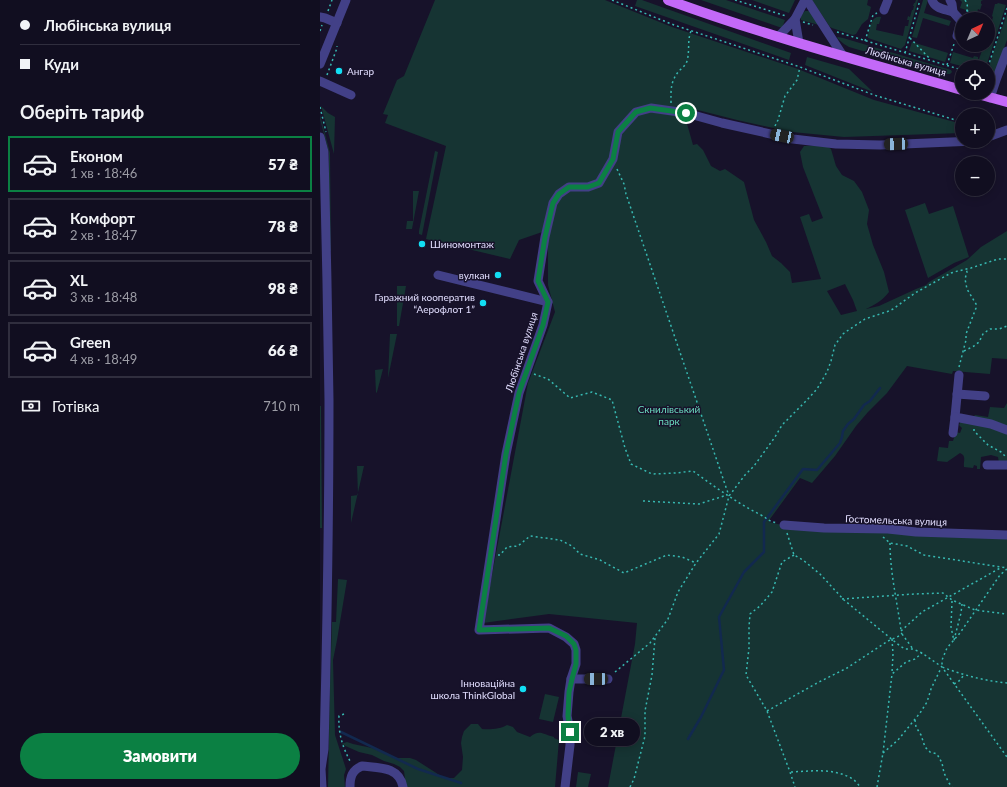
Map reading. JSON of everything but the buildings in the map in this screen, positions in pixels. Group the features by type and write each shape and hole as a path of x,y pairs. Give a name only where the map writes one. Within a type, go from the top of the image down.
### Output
{"main road":[{"name":"Любінська вулиця","path":"668,0 778,37 955,88"},
{"path":"995,99 1007,102"}],"street":[{"path":"320,64 346,0"},
{"path":"778,37 795,19 806,0 843,56"},
{"path":"884,10 888,0"},
{"path":"932,0 936,6 953,12 955,14"},
{"path":"950,0 953,12"},
{"path":"320,17 337,22"},
{"path":"795,19 799,43"},
{"path":"995,83 1007,51"},
{"path":"322,82 351,95"},
{"path":"548,302 538,281 545,237 553,203 559,194 569,187 588,187 599,183 613,159 618,132 636,112 650,108 669,110 793,139 836,144 880,145 955,142"},
{"path":"995,134 1007,130"},
{"path":"320,137 324,152 328,353 328,577 323,685 322,787"},
{"path":"438,275 548,302"},
{"name":"Любінська вулиця","path":"548,302 543,325 519,393 506,454 479,630 549,628 566,636 574,644 576,650 576,664 572,679"},
{"path":"953,432 956,417 959,375"},
{"path":"957,394 985,396"},
{"path":"956,417 991,424 1007,430"},
{"path":"987,465 1007,465"},
{"name":"Гостомельська вулиця","path":"784,525 824,528 888,529 916,532 1007,535"},
{"path":"565,787 570,745 568,716 569,692 572,679 608,679"},
{"path":"350,787 350,777 355,770 362,766 395,772 402,782 403,787"}],"path":[{"path":"612,0 674,25 800,66 874,95 955,120"},
{"path":"735,0 814,25"},
{"path":"905,53 920,0"},
{"path":"965,0 967,3 967,10"},
{"path":"990,60 1007,8"},
{"path":"865,41 873,15 884,10"},
{"path":"669,110 672,105 671,89 674,78 686,63 689,52 689,37 691,30"},
{"path":"831,30 955,68"},
{"path":"910,38 932,61"},
{"path":"946,65 955,41"},
{"path":"322,82 338,43"},
{"path":"771,134 778,120 785,96 797,80 800,66"},
{"path":"613,159 624,184 626,194 728,496"},
{"path":"615,672 650,644 668,619 678,592 696,563 718,534 728,496 754,466 782,425 817,389 831,361 835,345 843,334 865,319 893,309 915,293 951,273 998,259 1007,259"},
{"path":"964,352 966,334 976,308 976,304 967,289 965,279 967,272 966,269"},
{"path":"959,375 958,365 960,357 964,352 979,342 983,334 990,329 999,329 1007,326"},
{"path":"527,371 548,379 570,398 592,392 612,400 631,464 652,474 693,471 728,496 764,517 769,522"},
{"path":"970,420 973,424 974,431 988,445 1001,452 1007,458"},
{"path":"642,501 699,504 728,496"},
{"path":"784,525 794,555 803,560 820,574 842,599 892,639 905,649 913,649"},
{"path":"490,556 500,555 507,547 518,546 530,536 560,540 572,546 580,554 600,560 624,573 667,555 682,557 696,563"},
{"path":"882,536 890,543 908,546 924,555 1007,568"},
{"path":"890,543 895,595 901,632 913,649 942,667 964,675 987,681 1007,683"},
{"path":"794,555 782,562 772,592 760,606 750,614 749,648 746,675 767,711 795,787"},
{"path":"767,711 847,668 899,636 901,632 922,612 1002,567"},
{"path":"883,753 898,740 927,702 931,689 942,667 942,660 947,648 954,641 1000,575 1007,568"},
{"path":"842,599 943,593 952,600 975,610 1007,614"},
{"path":"952,600 951,626 954,641"},
{"path":"954,641 962,604"},
{"path":"630,787 634,779 645,736 645,711 652,675 655,638"},
{"path":"877,787 883,753 892,674 892,639"},
{"path":"892,674 906,662 915,659 922,654"},
{"path":"942,667 1007,757"},
{"path":"954,684 964,675"},
{"path":"344,714 339,716 338,724 341,742 355,770"},
{"path":"914,720 925,747 930,752 937,754 942,763 944,773 952,787"},
{"path":"790,772 819,770 836,772 852,779 860,787"}],"green space":[{"name":"Скнилівський парк","path":"435,0 605,0 672,27 798,69 874,100 955,122 955,133 844,137 792,132 682,106 693,145 697,144 703,150 711,166 720,171 725,169 744,182 754,220 772,256 790,272 792,283 821,279 800,217 809,214 812,222 823,218 803,167 800,152 804,146 825,145 831,149 836,166 842,175 854,181 862,192 869,210 867,224 873,245 884,272 889,292 879,302 866,309 879,306 926,285 967,260 981,247 1007,231 1007,359 992,358 990,374 953,371 952,374 907,366 887,393 856,426 835,456 812,483 800,478 769,522 782,525 1007,539 1007,787 608,787 635,644 637,623 549,614 483,623 528,383 555,312 548,285 548,230 519,240 510,259 426,239 446,146 385,123 388,115 383,114 397,80 404,76","holes":["845,284 857,311 841,315 827,291"]},
{"path":"637,0 642,0 791,53 789,60 635,6"},
{"path":"701,0 726,0 785,20 782,28"},
{"path":"752,0 795,0 789,13"},
{"path":"812,0 868,0 867,5 871,7 868,19 862,24 856,34 853,35 830,27"},
{"path":"916,0 918,0 905,45 901,49 868,38 869,29 873,20 878,17 881,17 879,24 877,24 876,30 903,36 905,26 908,26 908,16 910,17"},
{"path":"923,0 928,0 924,13 951,21 949,26 923,18 917,38 912,37"},
{"path":"960,0 983,0 981,1 982,4 980,10 978,9 977,12 970,12 960,8 962,2"},
{"path":"995,4 1006,5 995,39 995,12 993,12"},
{"path":"805,11 809,11 819,25 801,20 801,17"},
{"path":"1007,14 1007,40 995,72 995,60 991,60 993,52 995,52 995,47"},
{"path":"838,37 951,70 952,72 947,74 928,70 849,47 837,38"},
{"path":"912,42 948,53 945,62 909,51"},
{"path":"953,52 973,58 974,56 978,57 979,59 982,52 991,52 988,60 955,60 955,64 950,63"},
{"path":"807,57 849,69 873,92 805,65"},
{"path":"321,106 335,117 334,154"},
{"path":"320,115 330,153 331,251 329,251 329,153"},
{"path":"435,151 438,152 422,235 419,234 419,231"},
{"path":"413,191 419,191 412,229 406,229 407,221 413,221"},
{"path":"925,203 929,214 953,206 969,257 954,263 928,278 905,210"},
{"path":"397,286 406,286 399,326 397,326"},
{"path":"390,334 397,334 388,378"},
{"path":"383,369 377,392 376,393 375,370"},
{"path":"1007,403 1007,463 999,463 998,457 991,455 981,457 980,469 977,469 977,466 974,465 973,468 964,467 964,457 960,453 947,462 937,461 939,447 948,448 949,441 953,441 956,432 960,433 962,428 959,425 962,419 970,421 975,415 988,417 990,407 1004,408"},
{"path":"321,406 322,528 320,528"},
{"path":"357,466 364,466 358,493"},
{"path":"357,495 351,523 351,496"},
{"path":"338,579 347,580 333,660 335,735 346,769 344,775 345,787 328,787 332,622 336,622"},
{"path":"545,694 559,697 553,722 539,719"},
{"path":"471,724 478,724 482,729 498,728 507,725 513,727 517,732 530,737 536,733 541,733 559,740 555,787 406,787 404,771 400,767 341,744 347,742 372,748 397,758 410,758 416,760 441,776 454,778 462,770 462,737 464,731"},
{"path":"578,772 591,774 588,787 576,787"}],"waterway":[{"path":"688,739 701,717 724,670 719,617 744,572 764,552 764,522 803,469 817,470 840,443 843,431 848,424 880,388"},
{"path":"341,732 418,769 461,783"}],"place":[{"name":"Ангар","path":"339,71"},
{"name":"Шиномонтаж","path":"422,244"},
{"name":"вулкан","path":"498,275"},
{"name":"Гаражний кооператив “Аерофлот 1”","path":"483,303"},
{"name":"Інноваційна школа ThinkGlobal","path":"523,689"}],"route":[{"path":"570,732 568,716 569,692 576,664 576,650 574,644 566,636 549,628 479,630 506,454 519,393 543,325 548,302 538,281 545,237 553,203 559,194 569,187 588,187 599,183 613,159 618,132 636,112 650,108 686,113"}]}
